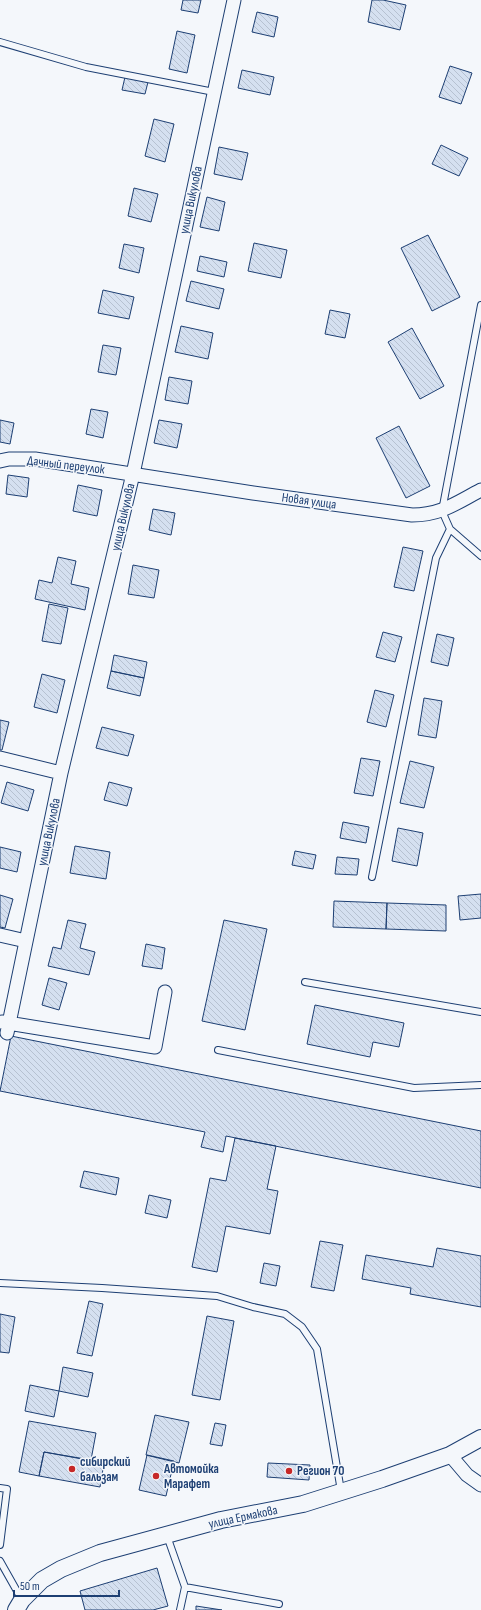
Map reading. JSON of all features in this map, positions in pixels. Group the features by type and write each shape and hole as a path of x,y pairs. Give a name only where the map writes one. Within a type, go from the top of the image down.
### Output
{"street":[{"name":"улица Викулова","path":"5,1026 26,941 61,773 133,474 234,0"},
{"name":"Дачный переулок","path":"0,461 9,459 35,459 133,474"},
{"name":"Новая улица","path":"133,474 412,515 427,515 442,511 481,490"},
{"path":"0,758 61,773"},
{"path":"0,935 26,941"},
{"path":"5,1026 155,1047 165,992"},
{"name":"улица Ермакова","path":"19,1605 42,1580 61,1569 100,1553 221,1520 303,1504 450,1455 481,1438"},
{"path":"450,1455 467,1475 481,1485"}],"lane":[{"path":"0,42 86,67 214,92"},
{"path":"481,305 442,511 450,529 481,556"},
{"path":"372,878 436,558 450,529"},
{"path":"305,982 481,1012"},
{"path":"218,1050 414,1088 481,1085"},
{"path":"0,1283 217,1296 253,1307 285,1314 302,1327 317,1349 341,1492"},
{"path":"0,1488 7,1489 0,1545"},
{"path":"167,1535 185,1587 180,1610"},
{"path":"0,1561 19,1605"},
{"path":"185,1587 279,1604"}],"building":[{"path":"183,0 201,0 198,13 181,10"},
{"path":"372,0 383,0 406,5 400,30 368,22"},
{"path":"257,12 278,17 274,37 252,32"},
{"path":"177,31 195,35 187,73 169,69"},
{"path":"450,66 472,73 461,104 439,97"},
{"path":"242,70 274,77 270,95 238,88"},
{"path":"125,77 148,82 145,94 122,90"},
{"path":"154,119 174,124 165,162 145,156"},
{"path":"441,145 468,158 459,176 432,164"},
{"path":"219,147 248,153 242,180 214,174"},
{"path":"134,188 158,194 151,222 128,216"},
{"path":"207,197 225,202 219,231 200,227"},
{"path":"428,235 460,297 432,311 401,248"},
{"path":"254,243 287,250 281,278 248,271"},
{"path":"124,244 144,248 139,273 119,268"},
{"path":"200,256 227,262 224,277 197,271"},
{"path":"191,281 224,289 219,309 186,301"},
{"path":"103,290 134,297 129,319 98,313"},
{"path":"330,310 350,314 345,338 325,334"},
{"path":"181,326 213,333 208,359 175,352"},
{"path":"412,328 444,386 420,399 388,342"},
{"path":"103,345 121,348 116,375 98,372"},
{"path":"169,377 192,381 188,404 165,400"},
{"path":"91,409 108,412 103,438 86,434"},
{"path":"0,420 14,423 10,444 0,442"},
{"path":"159,420 182,424 177,448 154,443"},
{"path":"399,426 430,486 406,498 376,438"},
{"path":"8,475 29,478 27,497 6,494"},
{"path":"78,485 102,490 97,516 73,511"},
{"path":"153,509 175,513 171,535 149,530"},
{"path":"403,547 423,551 414,591 394,587"},
{"path":"58,557 76,561 71,584 89,588 85,610 35,599 39,580 52,583"},
{"path":"133,565 159,570 154,598 128,594"},
{"path":"49,604 68,608 61,644 42,641"},
{"path":"383,632 402,637 395,662 376,657"},
{"path":"437,634 454,638 448,666 431,662"},
{"path":"114,655 147,662 144,678 111,671"},
{"path":"111,671 144,678 140,696 107,688"},
{"path":"42,674 65,680 57,713 34,707"},
{"path":"375,690 394,695 386,727 367,722"},
{"path":"424,698 442,701 436,738 418,735"},
{"path":"0,720 9,722 2,750 0,750"},
{"path":"102,727 134,735 128,756 96,748"},
{"path":"361,758 380,761 373,796 354,793"},
{"path":"410,761 434,767 424,808 400,803"},
{"path":"7,782 34,790 28,811 1,803"},
{"path":"109,782 132,788 127,806 104,800"},
{"path":"343,822 369,827 366,843 340,838"},
{"path":"398,828 423,833 417,866 392,861"},
{"path":"75,846 110,852 106,879 70,873"},
{"path":"0,847 21,852 17,872 0,868"},
{"path":"295,851 316,855 313,869 292,865"},
{"path":"337,857 359,859 357,875 335,874"},
{"path":"481,894 481,918 460,920 458,896"},
{"path":"0,895 13,899 5,928 0,927"},
{"path":"334,901 387,903 386,929 333,927"},
{"path":"387,903 446,905 446,931 386,929"},
{"path":"68,920 86,924 80,948 95,952 89,975 48,966 53,947 61,949"},
{"path":"224,920 267,929 245,1030 202,1021"},
{"path":"146,944 165,948 162,969 142,966"},
{"path":"49,978 67,983 59,1010 42,1005"},
{"path":"315,1005 404,1023 399,1047 373,1042 370,1057 307,1044"},
{"path":"11,1036 481,1131 481,1188 226,1136 223,1152 201,1147 205,1132 0,1091"},
{"path":"235,1138 276,1146 267,1189 278,1191 270,1234 226,1226 217,1272 192,1267 210,1178 226,1181"},
{"path":"84,1171 119,1178 116,1195 80,1187"},
{"path":"149,1195 171,1200 167,1218 145,1213"},
{"path":"320,1241 343,1245 334,1291 311,1287"},
{"path":"437,1248 481,1256 481,1307 410,1294 411,1288 362,1279 366,1255 433,1267"},
{"path":"264,1263 280,1266 276,1286 260,1283"},
{"path":"89,1301 103,1304 92,1356 77,1353"},
{"path":"0,1314 15,1317 9,1353 0,1352"},
{"path":"207,1316 234,1321 220,1400 192,1395"},
{"path":"63,1367 93,1373 88,1397 59,1391"},
{"path":"30,1385 59,1391 54,1417 25,1411"},
{"path":"155,1415 189,1422 179,1463 146,1455"},
{"path":"29,1421 96,1433 91,1460 44,1452 39,1476 19,1472"},
{"path":"215,1423 226,1425 222,1446 210,1444"},
{"name":"сибирский бальзам","path":"44,1452 104,1463 100,1487 39,1476"},
{"name":"Автомойка Марафет","path":"147,1455 174,1461 166,1496 139,1490"},
{"name":"Регион 70","path":"268,1463 310,1465 309,1480 267,1477"},
{"path":"157,1568 168,1606 153,1610 85,1610 80,1591"},
{"path":"196,1606 222,1610 196,1610"}],"place":[{"name":"сибирский бальзам","path":"72,1469"},
{"name":"Регион 70","path":"289,1471"},
{"name":"Автомойка Марафет","path":"156,1476"}]}
